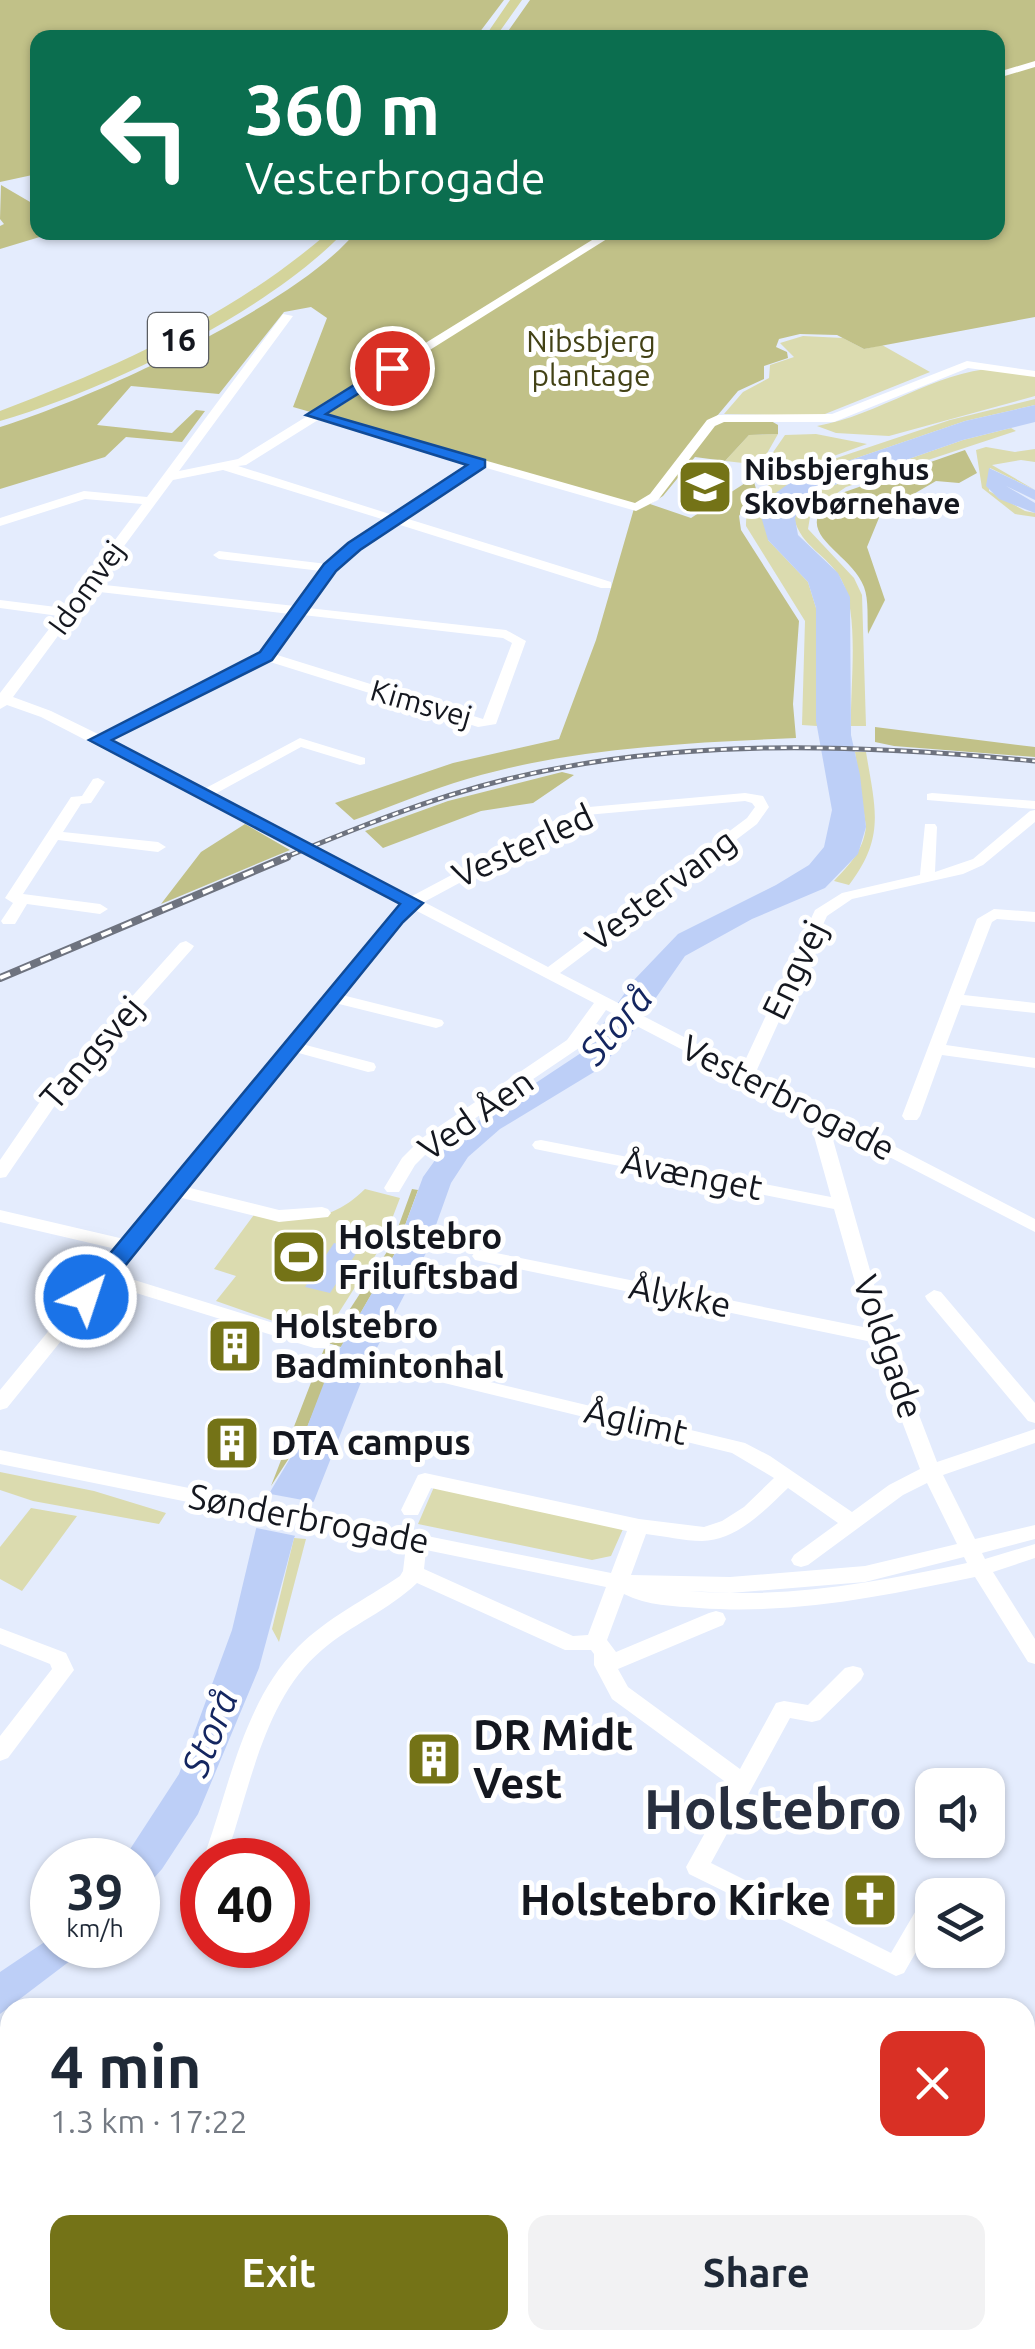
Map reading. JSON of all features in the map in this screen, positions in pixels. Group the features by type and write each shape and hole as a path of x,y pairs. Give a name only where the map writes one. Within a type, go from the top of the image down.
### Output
{"main road":[{"path":"495,30 516,0"},
{"name":"16","path":"0,416 92,380 200,328 287,274 328,240"}],"street":[{"path":"1005,73 1035,64"},
{"path":"167,477 242,462 600,240"},
{"name":"Idomvej","path":"2,700 287,316"},
{"path":"314,415 636,507 654,497 711,423 722,418 834,418 967,364 1035,374"},
{"path":"98,740 266,656 330,568 480,464"},
{"path":"227,466 606,584"},
{"path":"0,522 84,495 150,501"},
{"path":"219,556 330,568"},
{"path":"88,587 298,610"},
{"path":"0,604 70,613"},
{"name":"Kimsvej","path":"266,656 483,724 491,720 519,641 517,637 298,610"},
{"name":"Vesterbrogade","path":"2,700 98,740 1035,1226"},
{"path":"203,795 300,742 360,761"},
{"path":"9,921 12,899 76,800 86,800 98,782"},
{"name":"Vesterled","path":"4,1391 104,1276 396,918 413,903 596,807 745,797 758,800"},
{"path":"932,797 1035,805"},
{"name":"Vestervang","path":"549,974 752,821 762,807 758,800"},
{"name":"Engvej","path":"746,1076 820,913 847,896 978,862 1035,814"},
{"path":"928,878 930,827"},
{"path":"53,835 158,847"},
{"path":"12,899 100,910"},
{"path":"911,1116 985,919 994,914 1035,917"},
{"name":"Tangsvej","path":"1,1168 54,1094 186,946"},
{"path":"332,998 436,1023"},
{"path":"952,999 1035,1008"},
{"name":"Ved Åen","path":"393,1188 408,1162 428,1142 574,1044 603,1002"},
{"path":"292,1046 368,1067"},
{"path":"936,1048 1035,1063"},
{"name":"Voldgade","path":"831,1120 822,1136 879,1336 932,1471 974,1559 1035,1656"},
{"name":"Åvænget","path":"541,1144 844,1204"},
{"path":"174,1190 278,1216 322,1213"},
{"path":"0,1216 128,1246"},
{"name":"Ålykke","path":"481,1256 879,1336"},
{"path":"104,1276 321,1344"},
{"path":"934,1296 1035,1416"},
{"name":"Åglimt","path":"403,1367 721,1444 763,1461 850,1521"},
{"path":"801,1560 896,1490 932,1471 1035,1436"},
{"name":"Sønderbrogade","path":"0,1457 617,1582 647,1596 726,1602 801,1600 867,1592 974,1559"},
{"path":"411,1510 426,1480 639,1526 704,1534 729,1526 751,1512 787,1477"},
{"path":"596,1642 639,1526"},
{"path":"974,1559 1035,1532"},
{"path":"222,1838 272,1702 295,1665 307,1650 405,1583 413,1573 417,1540"},
{"path":"974,1559 1035,1551"},
{"path":"413,1573 572,1644 596,1642 605,1651 605,1665 620,1693 742,1782"},
{"path":"605,1665 716,1619"},
{"path":"0,1636 59,1660 63,1670 0,1752"},
{"path":"853,1674 812,1714 784,1709 697,1867 896,1966 915,1933"}],"green space":[{"path":"0,0 504,0 481,30 30,30 30,176 0,182"},
{"name":"Nibsbjerg plantage","path":"530,0 1035,0 1035,317 864,349 837,335 800,334 779,339 776,347 787,352 788,358 764,366 764,379 738,391 717,416 771,421 778,425 778,434 749,435 725,461 695,457 663,496 650,504 691,518 753,478 756,489 739,516 741,530 799,621 793,704 796,738 666,745 537,762 454,783 354,820 335,803 453,763 559,739 596,640 635,505 293,407 327,318 311,307 284,312 219,394 131,386 97,425 172,433 196,410 205,411 182,442 126,437 105,457 0,489 0,427 86,395 241,319 327,261 348,240 1005,240 1005,30 509,30"},
{"path":"1,185 30,202 30,240 0,249 0,226 4,224 0,219"},
{"path":"803,336 843,338 864,349 882,345 930,372 820,416 724,414 743,392 769,378 770,365 794,357 780,343"},
{"path":"996,368 1035,376 1035,396 889,436 836,433 817,426 863,413 950,377"},
{"path":"1035,399 1035,405 965,421 795,479 768,540 808,582 816,608 817,726 802,725 805,621 746,526 753,500 789,474 950,420"},
{"path":"1011,428 1016,431 846,487 811,511 808,529 854,578 862,595 866,726 851,726 853,650 847,594 836,571 802,536 794,518 804,501 823,489 963,440"},
{"path":"778,434 753,478 743,463 725,461 749,435"},
{"path":"816,434 867,444 761,482 767,461 785,435"},
{"path":"986,447 1015,452 1035,449 1035,462 992,465 1035,490 990,468 989,491 1035,513 1035,517 1015,514 982,488 976,450"},
{"path":"965,450 977,473 959,483 936,481 881,513 867,547 885,600 868,634 864,587 819,531 817,520 822,508 836,495"},
{"path":"875,727 1035,747 1035,757 894,746 875,742"},
{"path":"855,752 866,752 875,822 869,852 849,885 834,881 859,850 866,827"},
{"path":"562,772 574,775 533,803 481,811 383,848 365,831 448,801"},
{"path":"245,824 290,850 161,904 201,852"},
{"name":"Holstebro Friluftsbad","path":"365,1189 400,1198 382,1245 329,1328 308,1333 216,1301 236,1276 214,1269 256,1212 314,1217 340,1208"},
{"path":"412,1189 418,1190 394,1255 341,1347 328,1343 392,1244"},
{"path":"324,1349 338,1352 304,1435 271,1486"},
{"path":"0,1472 94,1491 166,1513 159,1524 33,1501 0,1490"},
{"path":"434,1487 623,1529 611,1556 592,1560 418,1524"},
{"path":"31,1508 77,1516 22,1591 0,1579 0,1547"},
{"path":"294,1538 306,1539 279,1642 272,1629"}],"water":[{"name":"Storå","path":"1035,405 1035,422 963,440 823,489 804,501 795,518 798,535 838,573 850,597 851,735 866,827 858,854 825,888 752,919 685,956 630,1035 599,1069 500,1129 468,1157 451,1183 426,1253 367,1367 314,1501 294,1538 259,1668 198,1814 160,1871 160,1838 137,1838 179,1774 232,1630 256,1529 270,1492 304,1435 332,1362 394,1255 423,1177 443,1149 469,1127 584,1051 634,980 678,934 776,885 809,865 824,847 832,810 816,721 816,608 808,582 768,540 760,513 773,495 795,479 965,421"},
{"path":"989,468 1035,490 1035,500 1006,486 1035,503 1035,513 999,499 986,486"},
{"path":"334,1243 359,1249 330,1293 305,1287"},
{"path":"30,1952 30,1968 61,1968 21,1998 0,1998 0,1972"}],"pier":[{"path":"265,1493 319,1503 301,1537 252,1527"}],"railway":[{"path":"281,859 447,796 569,766 635,756 835,748 1035,761"},
{"path":"0,978 287,857"}],"place":[{"name":"Nibsbjerghus Skovbørnehave","path":"705,487"},
{"name":"Holstebro Friluftsbad","path":"299,1257"},
{"name":"Holstebro Badmintonhal","path":"235,1346"},
{"name":"DTA campus","path":"232,1443"},
{"name":"DR Midt Vest","path":"434,1759"},
{"name":"Holstebro Kirke","path":"870,1900"}],"district":[{"name":"Holstebro","path":"773,1810"}],"route":[{"path":"86,1297 396,918 413,903 98,740 266,656 312,589 354,546 480,464 314,415 392,368"}]}
